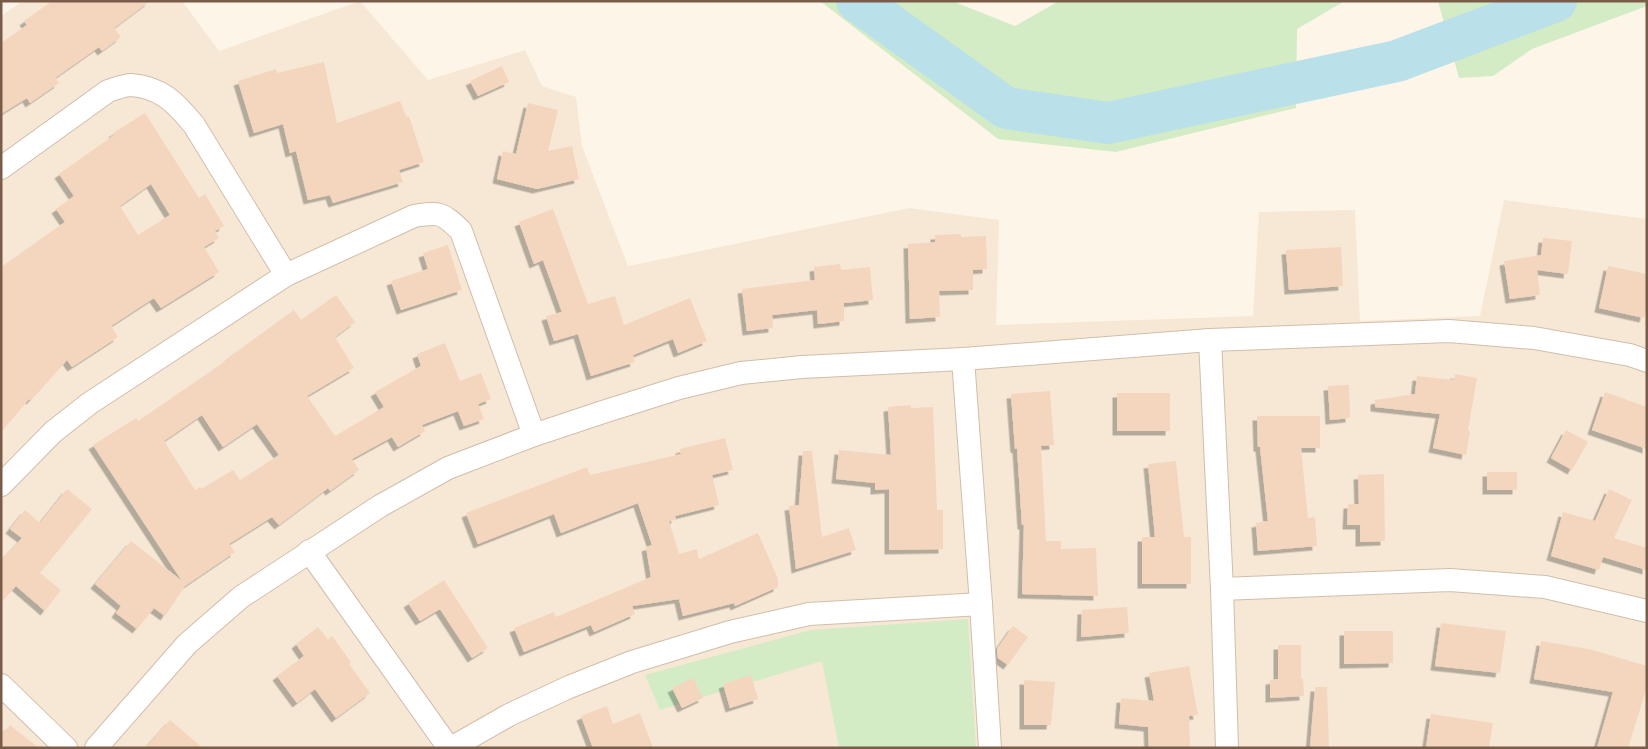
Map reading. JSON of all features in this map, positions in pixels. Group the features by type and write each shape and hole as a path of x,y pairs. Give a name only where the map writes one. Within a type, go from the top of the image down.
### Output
{"street":[{"path":"1,168 108,91 129,85 154,89 177,104 194,125 286,275"},
{"path":"1,486 53,432 90,403 286,275 414,216 435,213 449,219 461,231 534,435"},
{"path":"96,748 187,644 241,597 380,506 448,468 534,435 679,388 741,373 802,367 963,359 1210,340 1449,331 1534,338 1630,355 1647,361"},
{"path":"1210,340 1222,589 1227,748"},
{"path":"963,359 990,748"},
{"path":"309,551 450,748 509,715 569,687 632,662 730,632 809,614 981,604"},
{"path":"1222,589 1450,580 1545,587 1647,611"},
{"path":"1,685 66,748"}],"shaded area":[{"path":"23,1 182,1 219,51 360,1 428,80 525,50 542,86 576,97 582,146 628,266 909,208 999,220 996,325 1253,316 1259,212 1355,210 1360,321 1480,316 1504,200 1647,219 1647,748 1,748 1,16"}],"green space":[{"path":"820,1 952,1 1015,26 1059,1 1345,1 1297,29 1296,108 1116,152 998,139"},
{"path":"1438,1 1647,1 1647,6 1532,49 1493,76 1459,78"},
{"path":"968,619 976,748 839,748 822,661 660,710 645,675 811,630"}],"building":[{"path":"52,1 150,1 114,28 121,37 102,51 99,47 55,78 59,83 30,103 27,98 1,114 1,43 27,25 24,21"},
{"path":"324,62 337,123 400,101 406,117 409,116 424,162 399,170 403,182 333,203 330,195 308,200 296,151 290,153 283,124 254,133 238,81 276,69 277,73"},
{"path":"502,66 509,82 478,96 470,81"},
{"path":"528,103 558,110 548,151 572,146 579,179 537,189 497,179 503,151 516,154"},
{"path":"145,113 199,198 205,194 224,226 215,231 219,238 204,247 219,272 161,308 154,298 111,326 118,337 72,367 67,360 31,400 29,399 1,432 1,267 65,222 56,209 74,196 59,174 114,135 113,133","holes":["151,184 170,215 138,235 120,206"]},
{"path":"553,209 588,304 615,296 624,325 690,298 707,341 678,353 673,339 633,355 635,362 591,376 578,334 554,341 546,316 562,312 543,260 534,264 519,222"},
{"path":"961,234 961,237 986,236 987,269 973,270 973,290 939,291 940,317 910,319 908,244 935,242 935,235"},
{"path":"1543,238 1572,241 1568,274 1537,270 1540,295 1510,299 1504,261 1541,255"},
{"path":"448,245 462,290 401,310 391,281 428,269 423,253"},
{"path":"1341,247 1343,286 1289,290 1286,250"},
{"path":"840,264 841,270 870,267 873,300 844,303 844,321 818,324 817,310 772,315 773,328 747,331 742,289 815,280 814,267"},
{"path":"1608,266 1647,274 1647,307 1644,318 1599,308"},
{"path":"336,295 355,322 335,337 354,368 307,396 335,436 384,407 375,392 421,366 417,354 445,343 460,381 481,373 491,399 478,404 484,419 464,426 458,411 422,425 425,431 398,447 392,437 352,459 359,470 330,491 328,488 279,525 272,517 229,544 235,552 185,586 165,616 154,608 137,629 116,613 121,606 95,584 131,541 182,581 93,445 136,418 138,421 230,358 294,310 301,320","holes":["202,415 223,447 257,424 279,455 240,480 233,470 201,489 200,487 195,490 164,441"]},
{"path":"1455,374 1477,378 1468,430 1470,431 1466,455 1433,448 1440,414 1375,407 1375,400 1415,394 1417,376 1454,380"},
{"path":"1349,385 1350,418 1330,420 1328,386"},
{"path":"1050,391 1054,445 1041,446 1046,541 1061,541 1061,549 1096,548 1098,596 1022,594 1024,525 1022,525 1011,394"},
{"path":"1605,392 1647,407 1647,449 1592,430"},
{"path":"1117,393 1170,393 1170,431 1117,431"},
{"path":"911,405 911,408 933,407 937,510 943,510 943,549 889,550 889,489 875,490 875,483 836,479 839,450 891,455 888,407"},
{"path":"1257,416 1320,416 1320,448 1301,448 1308,518 1315,517 1317,546 1258,551 1256,523 1268,521 1260,447 1258,447"},
{"path":"1566,430 1588,442 1572,470 1551,458"},
{"path":"725,438 733,470 712,475 719,505 675,516 676,519 669,521 679,554 697,549 699,559 758,533 778,579 778,587 735,606 734,603 683,616 679,599 632,606 635,614 594,632 591,625 524,652 514,628 554,612 556,617 651,577 646,547 652,545 638,503 561,533 554,514 478,544 466,513 587,467 590,475 681,454 680,449"},
{"path":"803,451 812,451 822,537 849,528 856,550 796,569 789,506 799,505"},
{"path":"1176,461 1184,537 1191,537 1191,584 1142,584 1142,537 1155,537 1148,464"},
{"path":"1487,472 1517,472 1517,490 1487,490"},
{"path":"1384,474 1385,541 1360,542 1360,525 1347,525 1348,504 1359,504 1358,475"},
{"path":"67,489 92,509 40,573 61,590 45,611 16,586 1,602 1,561 22,538 10,529 25,510 40,523"},
{"path":"1609,489 1632,500 1614,538 1647,548 1647,570 1603,557 1599,570 1551,556 1563,512 1595,521"},
{"path":"444,580 488,648 472,658 440,609 420,621 408,603"},
{"path":"1127,607 1129,633 1081,637 1082,610"},
{"path":"1441,623 1506,631 1500,673 1435,666"},
{"path":"1013,626 1028,637 1008,665 998,658 997,649"},
{"path":"318,627 328,640 332,636 370,693 336,718 315,689 297,703 277,676 304,656 296,644"},
{"path":"1344,631 1393,631 1393,663 1344,664"},
{"path":"1541,641 1589,649 1647,666 1647,687 1628,748 1597,748 1613,692 1534,679"},
{"path":"1278,645 1301,645 1301,679 1303,678 1304,696 1270,698 1270,680 1278,679"},
{"path":"1189,666 1198,715 1189,716 1190,748 1149,748 1148,727 1119,724 1121,698 1154,701 1149,673"},
{"path":"751,675 758,699 730,708 723,684"},
{"path":"693,678 703,698 682,708 672,688"},
{"path":"1024,680 1055,682 1051,725 1024,725"},
{"path":"1315,687 1327,687 1329,748 1310,748"},
{"path":"607,706 613,724 640,713 653,748 593,748 581,716"},
{"path":"1431,714 1493,723 1489,748 1426,748"},
{"path":"170,720 203,748 145,748"},
{"path":"10,725 39,748 1,748 1,735"}],"waterway":[{"path":"857,1 1006,108 1108,123 1397,61 1556,1"}]}
